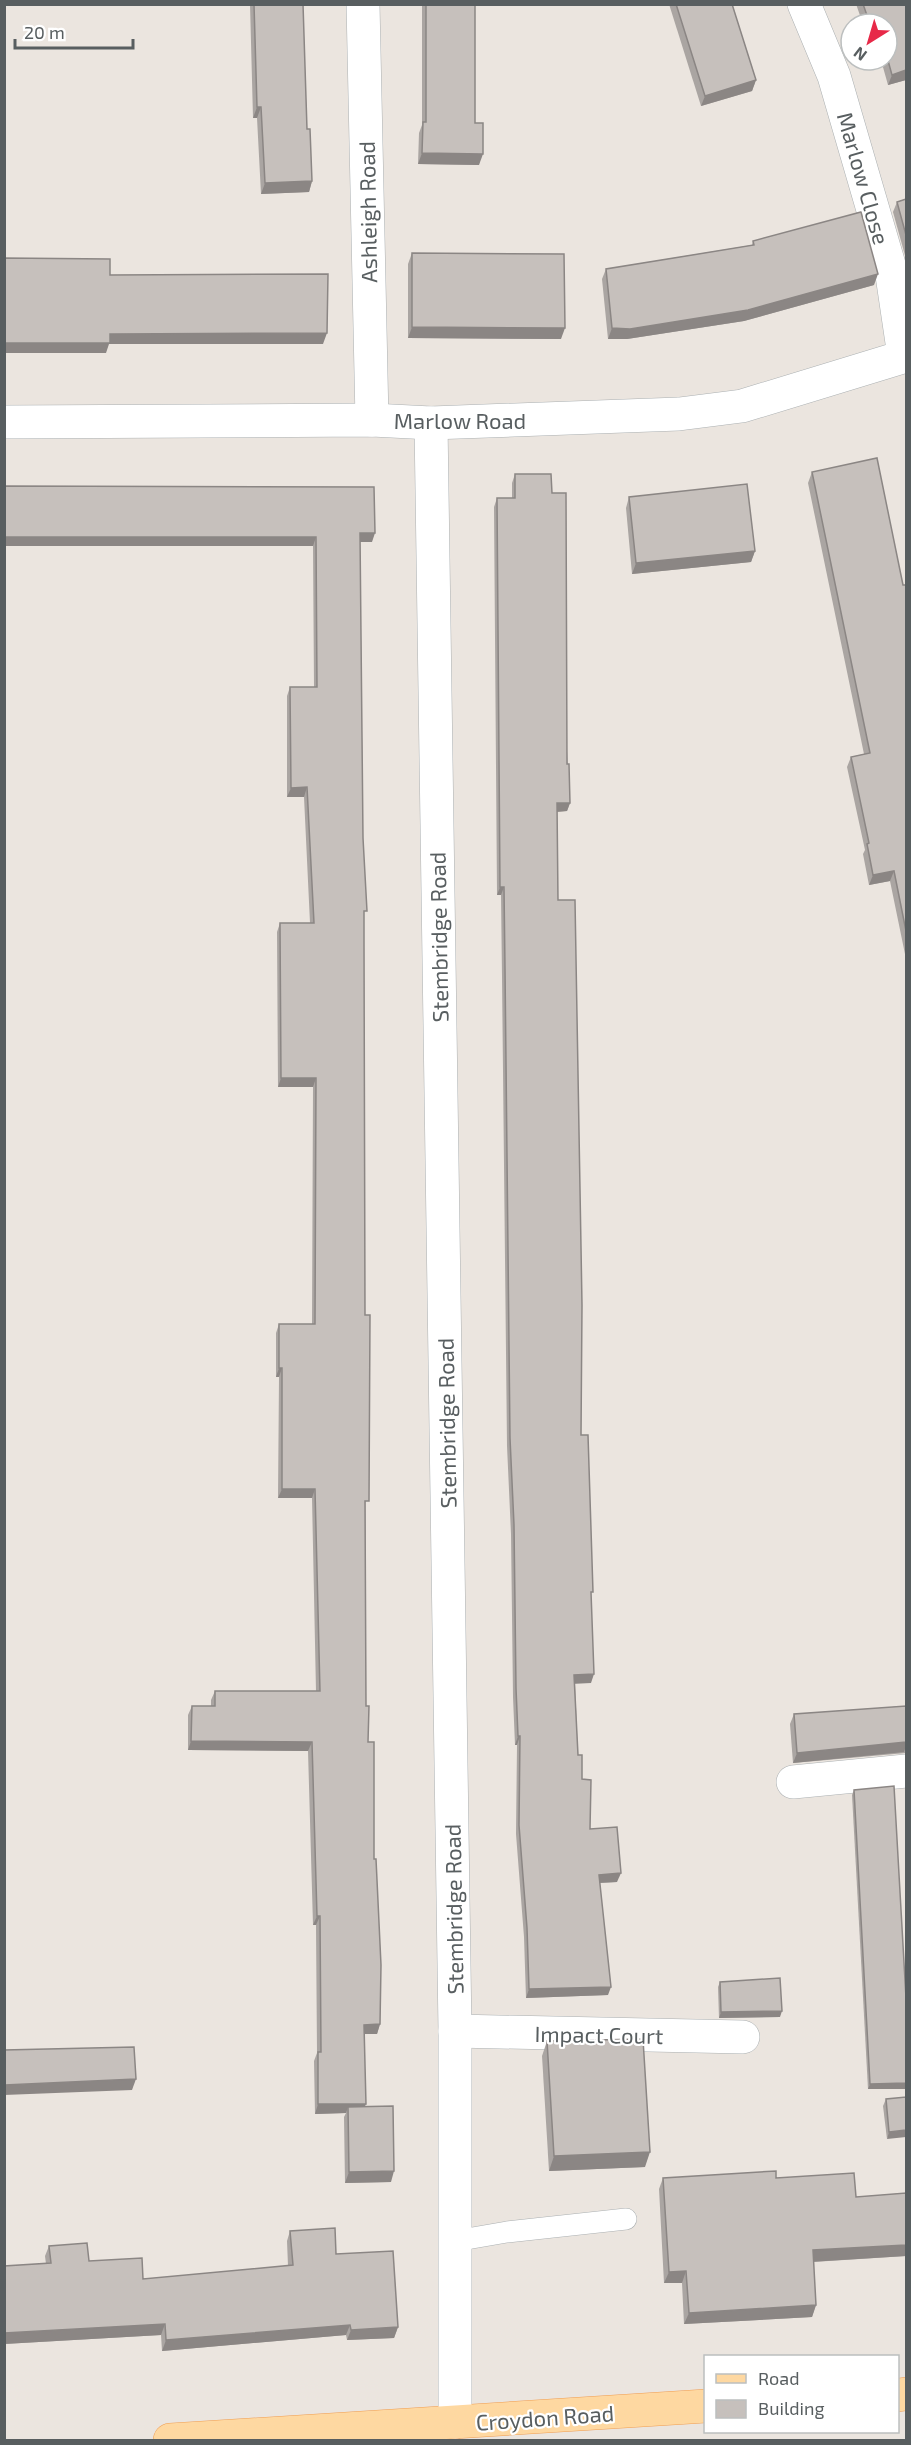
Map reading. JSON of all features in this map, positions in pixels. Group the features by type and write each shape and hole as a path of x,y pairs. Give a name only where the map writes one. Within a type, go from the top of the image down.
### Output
{"main road":[{"name":"Croydon Road","path":"170,2440 704,2406"}],"street":[{"name":"Ashleigh Road","path":"363,4 372,420"},
{"name":"Marlow Close","path":"804,4 834,76 892,275 905,356"},
{"name":"Marlow Road","path":"4,422 372,420 431,423 679,414 742,406 905,356"},
{"name":"Stembridge Road","path":"431,423 455,2031 455,2422"},
{"path":"793,1782 906,1771"},
{"name":"Impact Court","path":"455,2031 743,2037"}],"lane":[{"path":"455,2241 507,2232 626,2219"}],"building":[{"path":"254,4 303,4 307,129 310,129 312,181 265,183 261,107 257,107"},
{"path":"426,4 475,4 475,123 483,123 483,154 422,153 423,122 426,122"},
{"path":"676,4 732,4 756,80 705,96"},
{"path":"863,4 906,4 906,70 892,75 891,72 899,72 899,12 866,12"},
{"path":"906,199 906,235 897,202"},
{"path":"861,212 878,274 748,310 630,329 612,328 606,269 754,245 753,241"},
{"path":"412,253 564,254 565,328 412,327"},
{"path":"4,258 110,259 110,275 328,274 327,333 110,334 110,343 4,343"},
{"path":"877,458 903,585 906,585 906,931 894,871 873,875 867,844 869,843 851,757 870,753 812,472"},
{"path":"515,474 551,474 552,493 566,493 567,764 569,764 570,803 557,803 558,900 575,900 582,1305 581,1435 588,1435 594,1674 574,1675 578,1755 582,1755 582,1779 591,1780 590,1829 617,1827 621,1873 599,1875 611,1987 529,1989 519,1825 520,1736 518,1736 516,1688 514,1525 510,1438 504,887 500,887 497,498 515,498"},
{"path":"747,484 755,551 636,563 629,497"},
{"path":"4,486 374,487 375,533 360,533 363,838 367,911 364,911 365,1315 370,1315 369,1501 365,1501 366,1706 369,1706 368,1742 374,1742 374,1859 376,1859 381,1965 380,2024 364,2025 366,2104 318,2104 318,2052 321,2052 320,1916 317,1916 312,1742 191,1741 192,1706 215,1706 215,1691 320,1691 315,1489 282,1489 282,1368 279,1368 279,1324 315,1324 316,1078 281,1078 280,923 314,923 307,787 291,788 290,687 317,687 316,537 4,537"},
{"path":"906,1706 906,1742 797,1753 794,1714"},
{"path":"894,1786 906,1998 906,2083 870,2084 854,1790"},
{"path":"780,1978 782,2011 721,2012 720,1982"},
{"path":"643,2039 650,2152 554,2156 547,2041"},
{"path":"134,2047 136,2079 4,2085 4,2050"},
{"path":"906,2097 906,2130 889,2132 886,2099"},
{"path":"393,2106 394,2171 349,2172 348,2107"},
{"path":"776,2171 776,2178 854,2173 856,2197 906,2193 906,2245 813,2250 816,2305 689,2313 686,2271 669,2272 663,2178"},
{"path":"335,2228 336,2254 393,2251 398,2327 351,2330 350,2325 166,2340 165,2324 4,2333 4,2266 51,2263 49,2246 87,2243 89,2261 142,2258 143,2279 293,2265 290,2231"}]}
